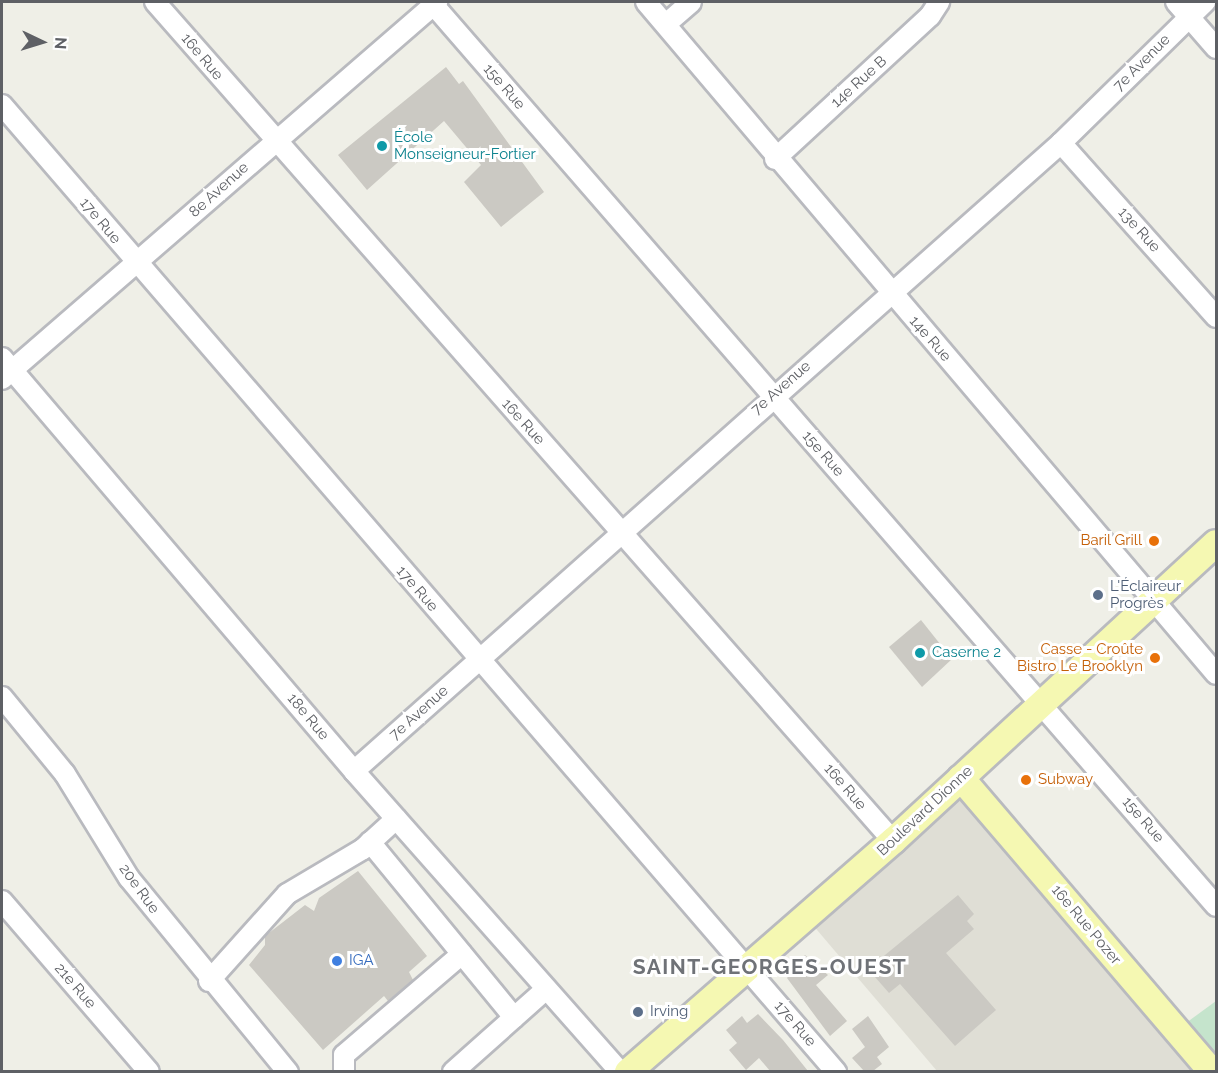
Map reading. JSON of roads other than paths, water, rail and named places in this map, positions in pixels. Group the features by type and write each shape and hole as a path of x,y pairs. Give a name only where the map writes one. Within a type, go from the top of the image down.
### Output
{"main road":[{"name":"Boulevard Dionne","path":"628,1071 893,842 1041,701 1216,543"},
{"name":"16e Rue Pozer","path":"961,777 1212,1071"}],"street":[{"name":"16e Rue","path":"155,2 274,141 893,842"},
{"name":"14e Rue","path":"646,2 775,159 1216,674"},
{"path":"666,24 691,2"},
{"name":"14e Rue B","path":"775,159 930,16 939,2"},
{"name":"7e Avenue","path":"354,771 479,660 619,530 1060,143 1182,9 1205,2"},
{"name":"8e Avenue","path":"5,369 137,265 274,141 434,3"},
{"name":"15e Rue","path":"434,3 772,396 1041,701 1216,906"},
{"path":"1182,9 1216,48"},
{"name":"17e Rue","path":"2,105 137,265 836,1071"},
{"name":"13e Rue","path":"1060,143 1216,317"},
{"name":"18e Rue","path":"5,369 396,819 620,1071"},
{"name":"20e Rue","path":"2,697 65,774 129,878 209,981 288,1071"},
{"path":"209,981 287,894 370,842 396,819"},
{"path":"370,842 514,1017"},
{"name":"21e Rue","path":"2,901 149,1071"},
{"path":"345,1071 344,1055 462,954"},
{"path":"456,1071 546,988"}],"place":[{"name":"École Monseigneur-Fortier","path":"382,146"},
{"name":"Baril Grill","path":"1154,541"},
{"name":"L'Éclaireur Progrès","path":"1098,595"},
{"name":"Caserne 2","path":"920,653"},
{"name":"Casse - Croûte Bistro Le Brooklyn","path":"1155,658"},
{"name":"Subway","path":"1026,780"},
{"name":"IGA","path":"337,961"},
{"name":"Irving","path":"638,1012"}],"district":[{"name":"SAINT-GEORGES-OUEST","path":"770,967"}]}
